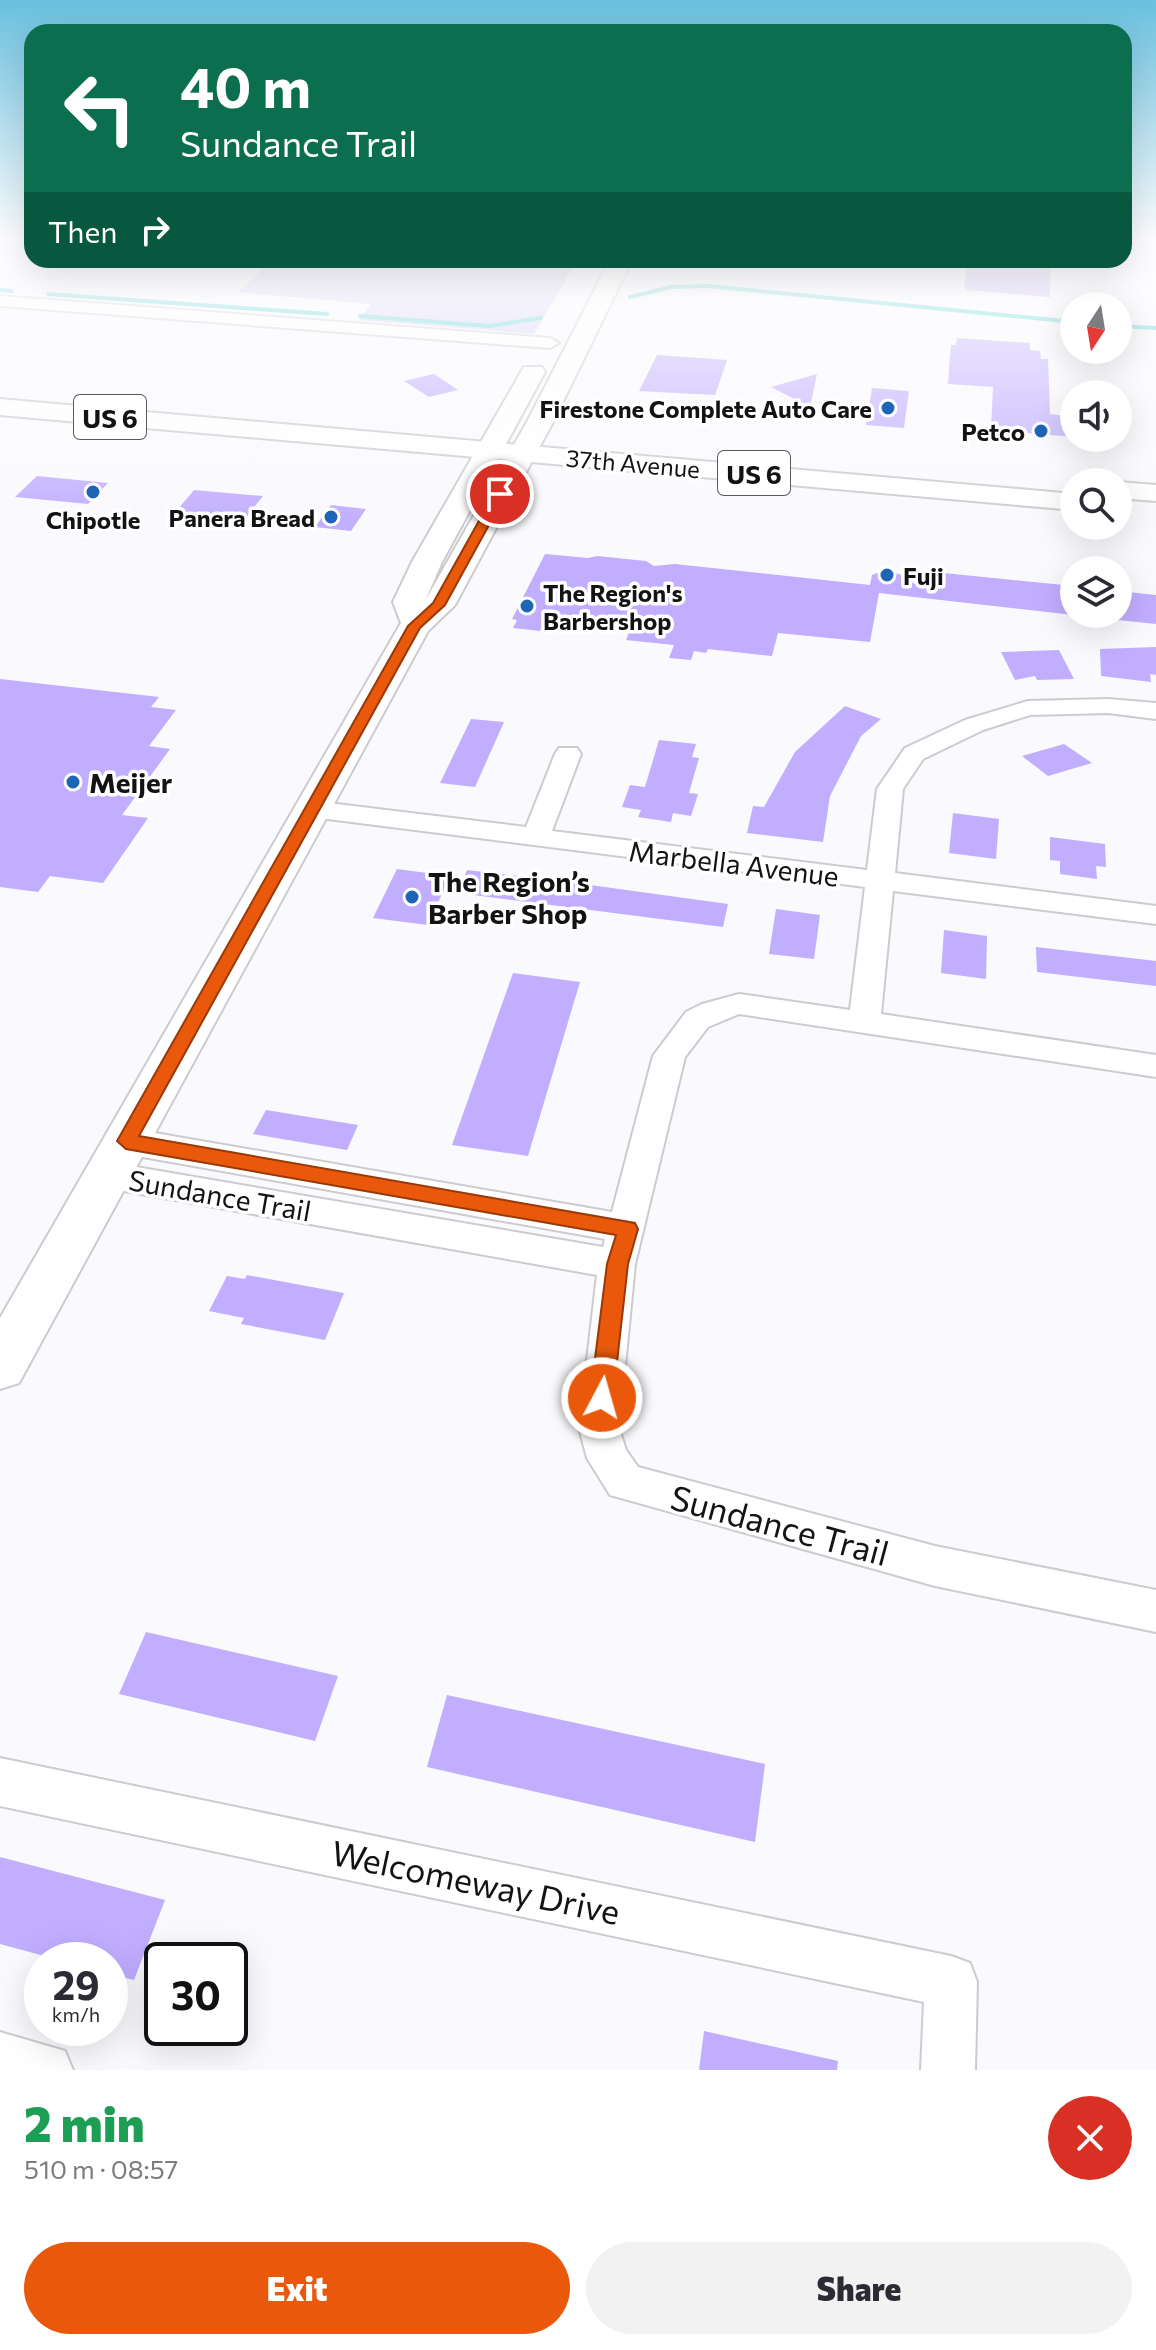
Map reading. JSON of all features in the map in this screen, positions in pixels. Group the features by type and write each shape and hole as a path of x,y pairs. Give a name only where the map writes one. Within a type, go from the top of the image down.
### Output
{"main road":[{"path":"415,626 409,602 427,562 554,337"},
{"path":"0,1367 415,626 439,605 528,444 582,337"},
{"name":"37th Avenue","path":"0,392 528,444 1060,485"},
{"name":"37th Avenue","path":"0,407 494,441"},
{"name":"37th Avenue","path":"528,444 1060,501"},
{"path":"1132,491 1156,493"},
{"path":"1132,507 1156,509"}],"street":[{"path":"864,1022 890,789 914,754 974,725 1028,708 1108,706 1156,711"},
{"path":"535,839 568,754"},
{"name":"Marbella Avenue","path":"312,809 1156,915"},
{"name":"Sundance Trail","path":"1156,1066 739,1004 703,1012 686,1029 669,1056 622,1246 599,1428 608,1458 625,1482 935,1566 1156,1611"},
{"name":"Sundance Trail","path":"117,1158 622,1246"},
{"name":"Welcomeway Drive","path":"0,1782 951,1982 948,2070"},
{"path":"0,2059 46,2070"}],"building":[{"path":"957,338 1030,343 1030,350 1040,351 1041,359 1048,359 1050,414 1060,415 1060,436 991,430 993,387 948,384 951,345 956,345"},
{"path":"657,355 727,360 715,395 639,391"},
{"path":"434,374 458,390 429,397 404,381"},
{"path":"817,374 810,407 771,387"},
{"name":"Firestone Complete Auto Care","path":"872,388 909,391 904,428 866,425"},
{"path":"37,476 108,483 88,504 15,497"},
{"path":"194,490 263,496 244,520 174,514"},
{"name":"Panera Bread","path":"331,505 366,509 351,531 315,527"},
{"path":"545,554 597,556 646,561 654,566 675,564 870,585 872,575 880,572 899,574 915,584 944,573 1060,585 1060,613 879,593 870,642 778,633 772,656 708,649 706,653 694,651 691,660 669,658 674,645 626,640 630,630 545,620 540,631 513,628 517,620 512,619"},
{"path":"1132,592 1156,595 1156,624 1132,621"},
{"path":"1156,647 1156,675 1150,674 1151,682 1101,676 1100,649"},
{"path":"1059,650 1074,679 1037,680 1035,676 1015,680 1001,652"},
{"name":"Meijer","path":"0,679 159,697 151,707 176,710 149,746 170,749 122,815 148,818 103,883 50,876 38,892 0,887"},
{"path":"845,706 881,719 861,736 830,796 823,842 747,833 753,806 764,807 795,752"},
{"path":"471,719 504,722 475,787 440,783"},
{"path":"659,740 696,744 692,757 699,758 689,793 698,794 691,816 673,813 671,822 638,817 641,810 622,807 630,785 645,787"},
{"path":"1064,744 1092,763 1048,776 1022,756"},
{"path":"953,813 999,819 996,859 949,853"},
{"path":"1050,837 1105,844 1106,867 1096,866 1097,879 1060,874 1060,861 1050,860"},
{"name":"The Region’s Barber Shop","path":"397,869 450,876 428,925 373,918"},
{"path":"467,870 728,904 723,927 458,893"},
{"path":"776,909 820,915 814,959 769,954"},
{"path":"944,930 987,936 986,979 941,973"},
{"path":"1036,947 1156,961 1156,986 1037,972"},
{"path":"513,973 580,982 528,1156 452,1145"},
{"path":"266,1110 358,1125 347,1150 253,1134"},
{"path":"247,1275 344,1293 325,1340 241,1324 244,1318 209,1311 227,1276 245,1279"},
{"path":"146,1632 338,1676 315,1741 119,1694"},
{"path":"447,1695 765,1764 755,1842 427,1767"},
{"path":"0,1857 165,1900 149,1942 144,1942 144,1954 134,1980 128,1978 128,1942 24,1942 24,1951 0,1944"},
{"path":"704,2031 838,2061 837,2070 699,2070"}],"place":[{"name":"Firestone Complete Auto Care","path":"888,408"},
{"name":"Petco","path":"1041,431"},
{"name":"Chipotle","path":"93,492"},
{"name":"Panera Bread","path":"331,517"},
{"name":"Fuji","path":"887,575"},
{"name":"The Region's Barbershop","path":"527,606"},
{"name":"Meijer","path":"73,782"},
{"name":"The Region’s Barber Shop","path":"412,897"}],"route":[{"path":"500,494 439,605 415,626 126,1141 628,1229 617,1264 602,1398"}]}
